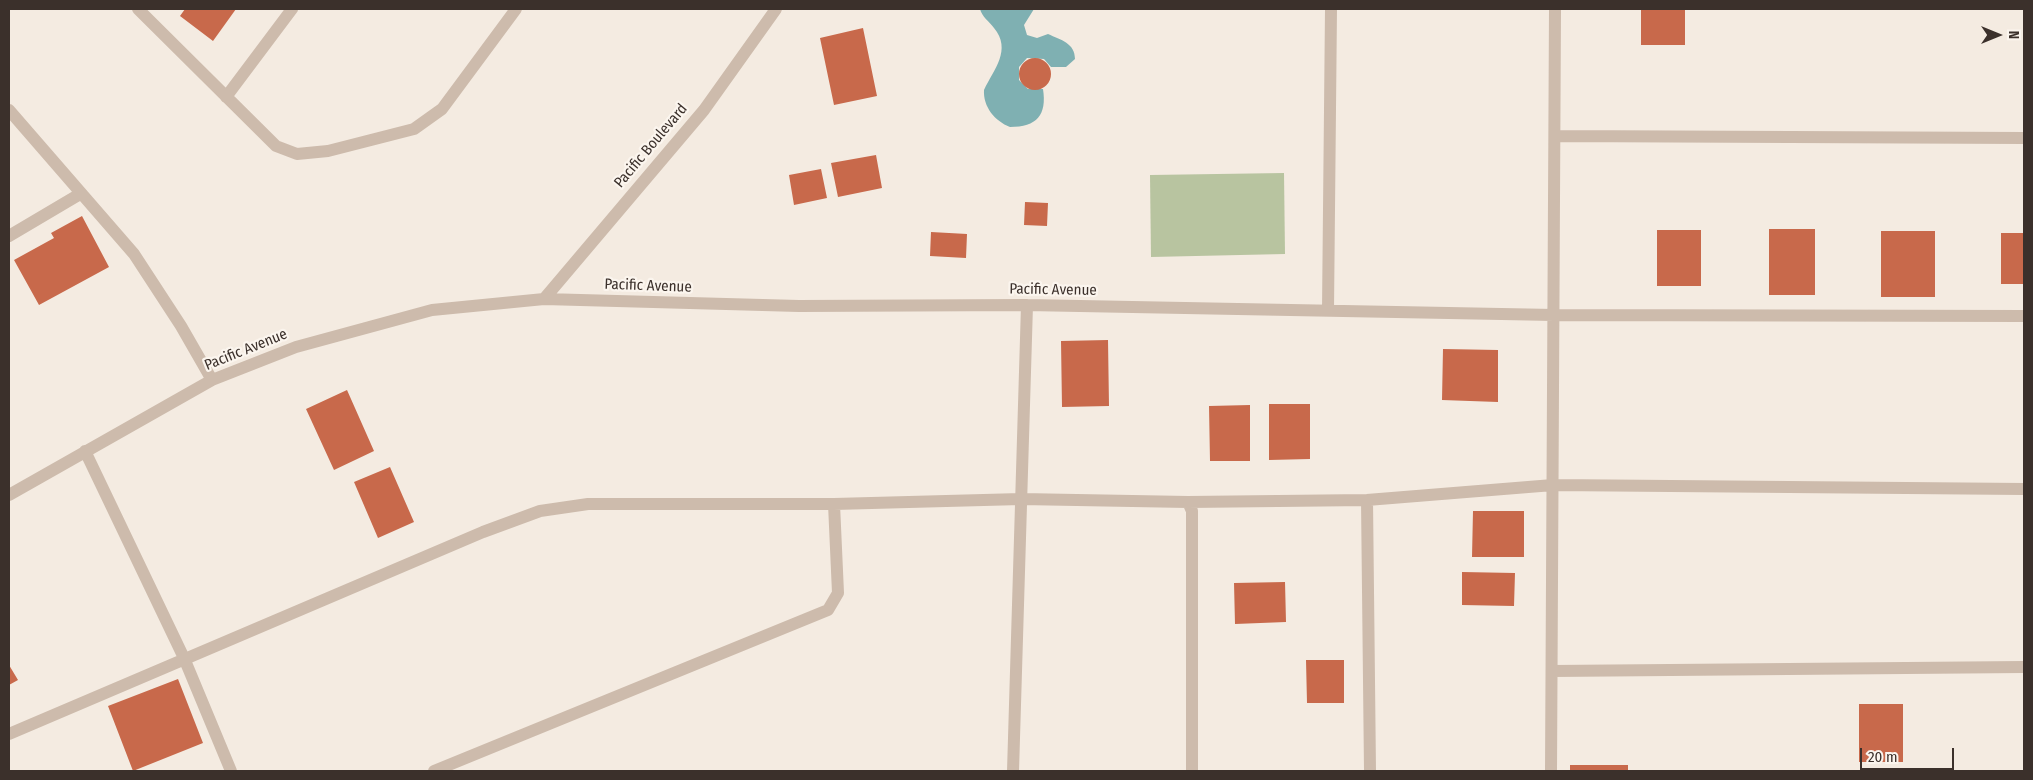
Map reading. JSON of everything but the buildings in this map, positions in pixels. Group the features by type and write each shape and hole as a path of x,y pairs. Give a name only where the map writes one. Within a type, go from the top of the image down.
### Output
{"street":[{"path":"138,9 276,146 297,154 328,151 414,129 442,109 516,9"},
{"path":"226,97 292,9"},
{"name":"Pacific Boulevard","path":"544,299 704,110 776,9"},
{"path":"1328,310 1331,9"},
{"path":"1551,771 1555,9"},
{"path":"9,110 134,254 181,326 212,380"},
{"path":"1555,136 2024,138"},
{"path":"9,236 80,194"},
{"name":"Pacific Avenue","path":"9,494 212,380 296,347 432,310 544,299 800,306 1027,306 1554,315 2024,316"},
{"path":"1013,771 1027,306"},
{"path":"85,451 184,658 231,771"},
{"path":"9,734 483,532 540,511 588,504 834,504 1021,499 1188,502 1367,500 1553,485 2024,490"},
{"path":"1367,500 1370,771"},
{"path":"1188,502 1192,511 1192,771"},
{"path":"434,771 828,610 838,593 834,504"},
{"path":"1552,671 2024,668"}],"green space":[{"path":"1284,173 1285,254 1151,257 1150,175"}],"water":[{"path":"980,9 1034,9 1024,25 1027,35 1037,38 1048,34 1062,40 1073,49 1075,59 1066,67 1051,67 1044,59 1027,58 1019,67 1019,80 1028,89 1043,89 1044,98 1041,112 1038,118 1027,125 1010,127 999,121 988,108 984,90 1000,59 1001,44 999,36"}]}
